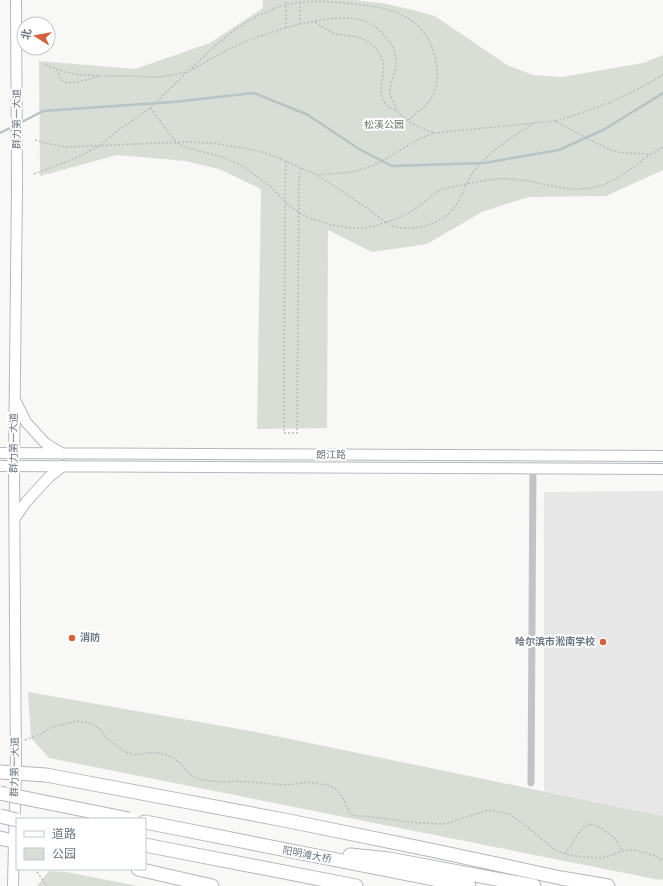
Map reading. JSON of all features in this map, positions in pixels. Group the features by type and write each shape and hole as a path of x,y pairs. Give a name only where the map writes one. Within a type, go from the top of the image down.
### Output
{"highway":[{"path":"0,772 46,775 431,850 561,878 608,886"},
{"path":"0,793 124,818"},
{"path":"0,816 16,820"},
{"name":"阳明滩大桥","path":"146,822 468,886"},
{"path":"0,838 15,841"},
{"path":"146,845 356,886"},
{"path":"279,849 388,859 534,886"},
{"path":"142,870 212,886"}],"main road":[{"name":"群力第一大道","path":"13,886 16,773 14,400 18,186 16,0"},
{"path":"14,400 26,422 45,442 63,454"},
{"name":"朗江路","path":"0,453 663,456"},
{"name":"朗江路","path":"0,466 663,468"},
{"path":"15,518 26,502 49,477 64,466"}],"street":[{"path":"531,783 533,468"}],"path":[{"path":"286,0 286,28"},
{"path":"300,1 300,24"},
{"path":"34,174 76,158 99,146 150,108 206,53 242,26 262,14 300,1 370,5 386,8 407,18 425,33 430,41 434,53 437,76 436,88 432,97 425,106 408,120"},
{"path":"43,64 79,75 160,77 187,72 238,45 254,38 286,28 329,19 355,19 364,21 373,26 389,40 393,48 396,65 390,92 398,111"},
{"path":"315,22 336,34 352,36 372,43 383,60 384,68 381,95 388,106 398,111 420,128 434,133"},
{"path":"57,69 59,76 63,81 73,83 100,76"},
{"path":"317,175 352,172 372,166 421,138 434,133 555,121 612,102 631,93 663,74"},
{"path":"150,108 176,142 184,147 226,158 244,167 307,217 331,225 352,228 369,227 401,217 444,188 486,180 509,179 562,188 591,188 619,176 663,147"},
{"path":"555,121 613,151 651,154"},
{"path":"35,140 67,147 176,142 211,143 249,149 286,161 317,175 394,227 411,228 429,225 449,214 475,171 494,150 533,123"},
{"path":"286,161 284,433 297,433 300,167"},
{"path":"16,743 41,734 52,727 78,720 89,723 100,729 106,738 125,752 136,755 160,753 172,757 190,774 201,780 224,782 236,781 286,786 309,782 326,785 335,788 342,797 351,815 418,824 445,824 488,810 509,814 555,850 565,854 600,858 622,851 634,850 656,856 663,861"},
{"path":"565,854 580,831 585,826 592,824 616,839 622,851"},
{"path":"37,872 47,886"}],"shaded area":[{"name":"哈尔滨市淞南学校","path":"663,491 663,816 544,791 544,492"}],"green space":[{"name":"松溪公园","path":"263,0 355,0 382,3 435,16 507,65 533,75 562,77 643,63 663,55 663,170 606,196 528,197 482,212 427,244 372,252 328,230 327,428 257,429 261,189 219,169 185,161 117,155 40,176 39,61 135,69 210,43 263,8"},
{"path":"28,692 256,732 663,816 663,879 660,880 49,758 31,738"},
{"path":"49,871 66,872 138,886 37,886"}],"waterway":[{"path":"20,123 43,111 173,102 254,93 308,115 359,149 392,166 484,163 559,150 605,129 663,93"},
{"path":"0,133 14,126"}],"place":[{"name":"消防","path":"72,638"},
{"name":"哈尔滨市淞南学校","path":"603,642"}]}
